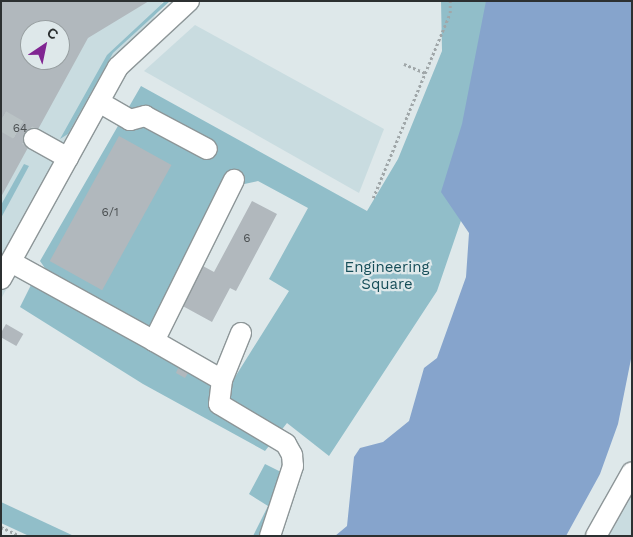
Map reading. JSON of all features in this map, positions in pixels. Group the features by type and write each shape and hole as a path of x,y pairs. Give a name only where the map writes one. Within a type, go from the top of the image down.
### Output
{"lane":[{"path":"1,279 118,67 146,52 189,1"},
{"path":"99,102 130,120 145,116 207,149"},
{"path":"34,139 68,158"},
{"path":"154,341 234,180"},
{"path":"11,262 222,380"},
{"path":"241,333 222,380 219,404 286,444 292,455 293,466 270,536"},
{"path":"596,536 632,472"}],"path":[{"path":"373,198 450,13 450,1"},
{"path":"404,64 425,73"},
{"path":"1,527 20,536"}],"shaded area":[{"path":"1,1 163,1 1,299"},
{"path":"486,1 632,1 632,354 618,424 600,474 566,536 335,536 347,526 354,457 360,448 383,442 409,421 424,368 437,358 466,277 469,233 441,192 462,124"},
{"path":"195,25 384,129 359,193 144,71"},
{"path":"632,482 632,536 604,536"}],"green space":[{"path":"165,1 170,1 113,53 68,134 60,139 107,55"},
{"name":"Engineering Square","path":"441,1 517,1 510,77 437,291 329,456 287,423 265,451 143,384 20,307 34,279 225,393 289,291 269,279 308,208 258,181 226,188 152,332 49,274 40,261 141,86 367,211 398,159 442,51"},
{"path":"24,164 29,166 1,218 1,205"},
{"path":"265,464 283,473 263,536 253,536 268,506 249,494"},
{"path":"1,502 74,536 29,536 1,523"}],"building":[{"path":"1,1 149,1 88,38 1,197"},
{"path":"119,136 171,165 102,290 50,261"},
{"path":"252,201 277,214 236,291 230,288 212,322 179,304 201,265 214,272"},
{"path":"6,324 23,334 16,346 1,337 1,333"},
{"path":"178,368 188,373 185,378 176,373"}],"tunnel":[{"path":"1,120 34,139"}]}
